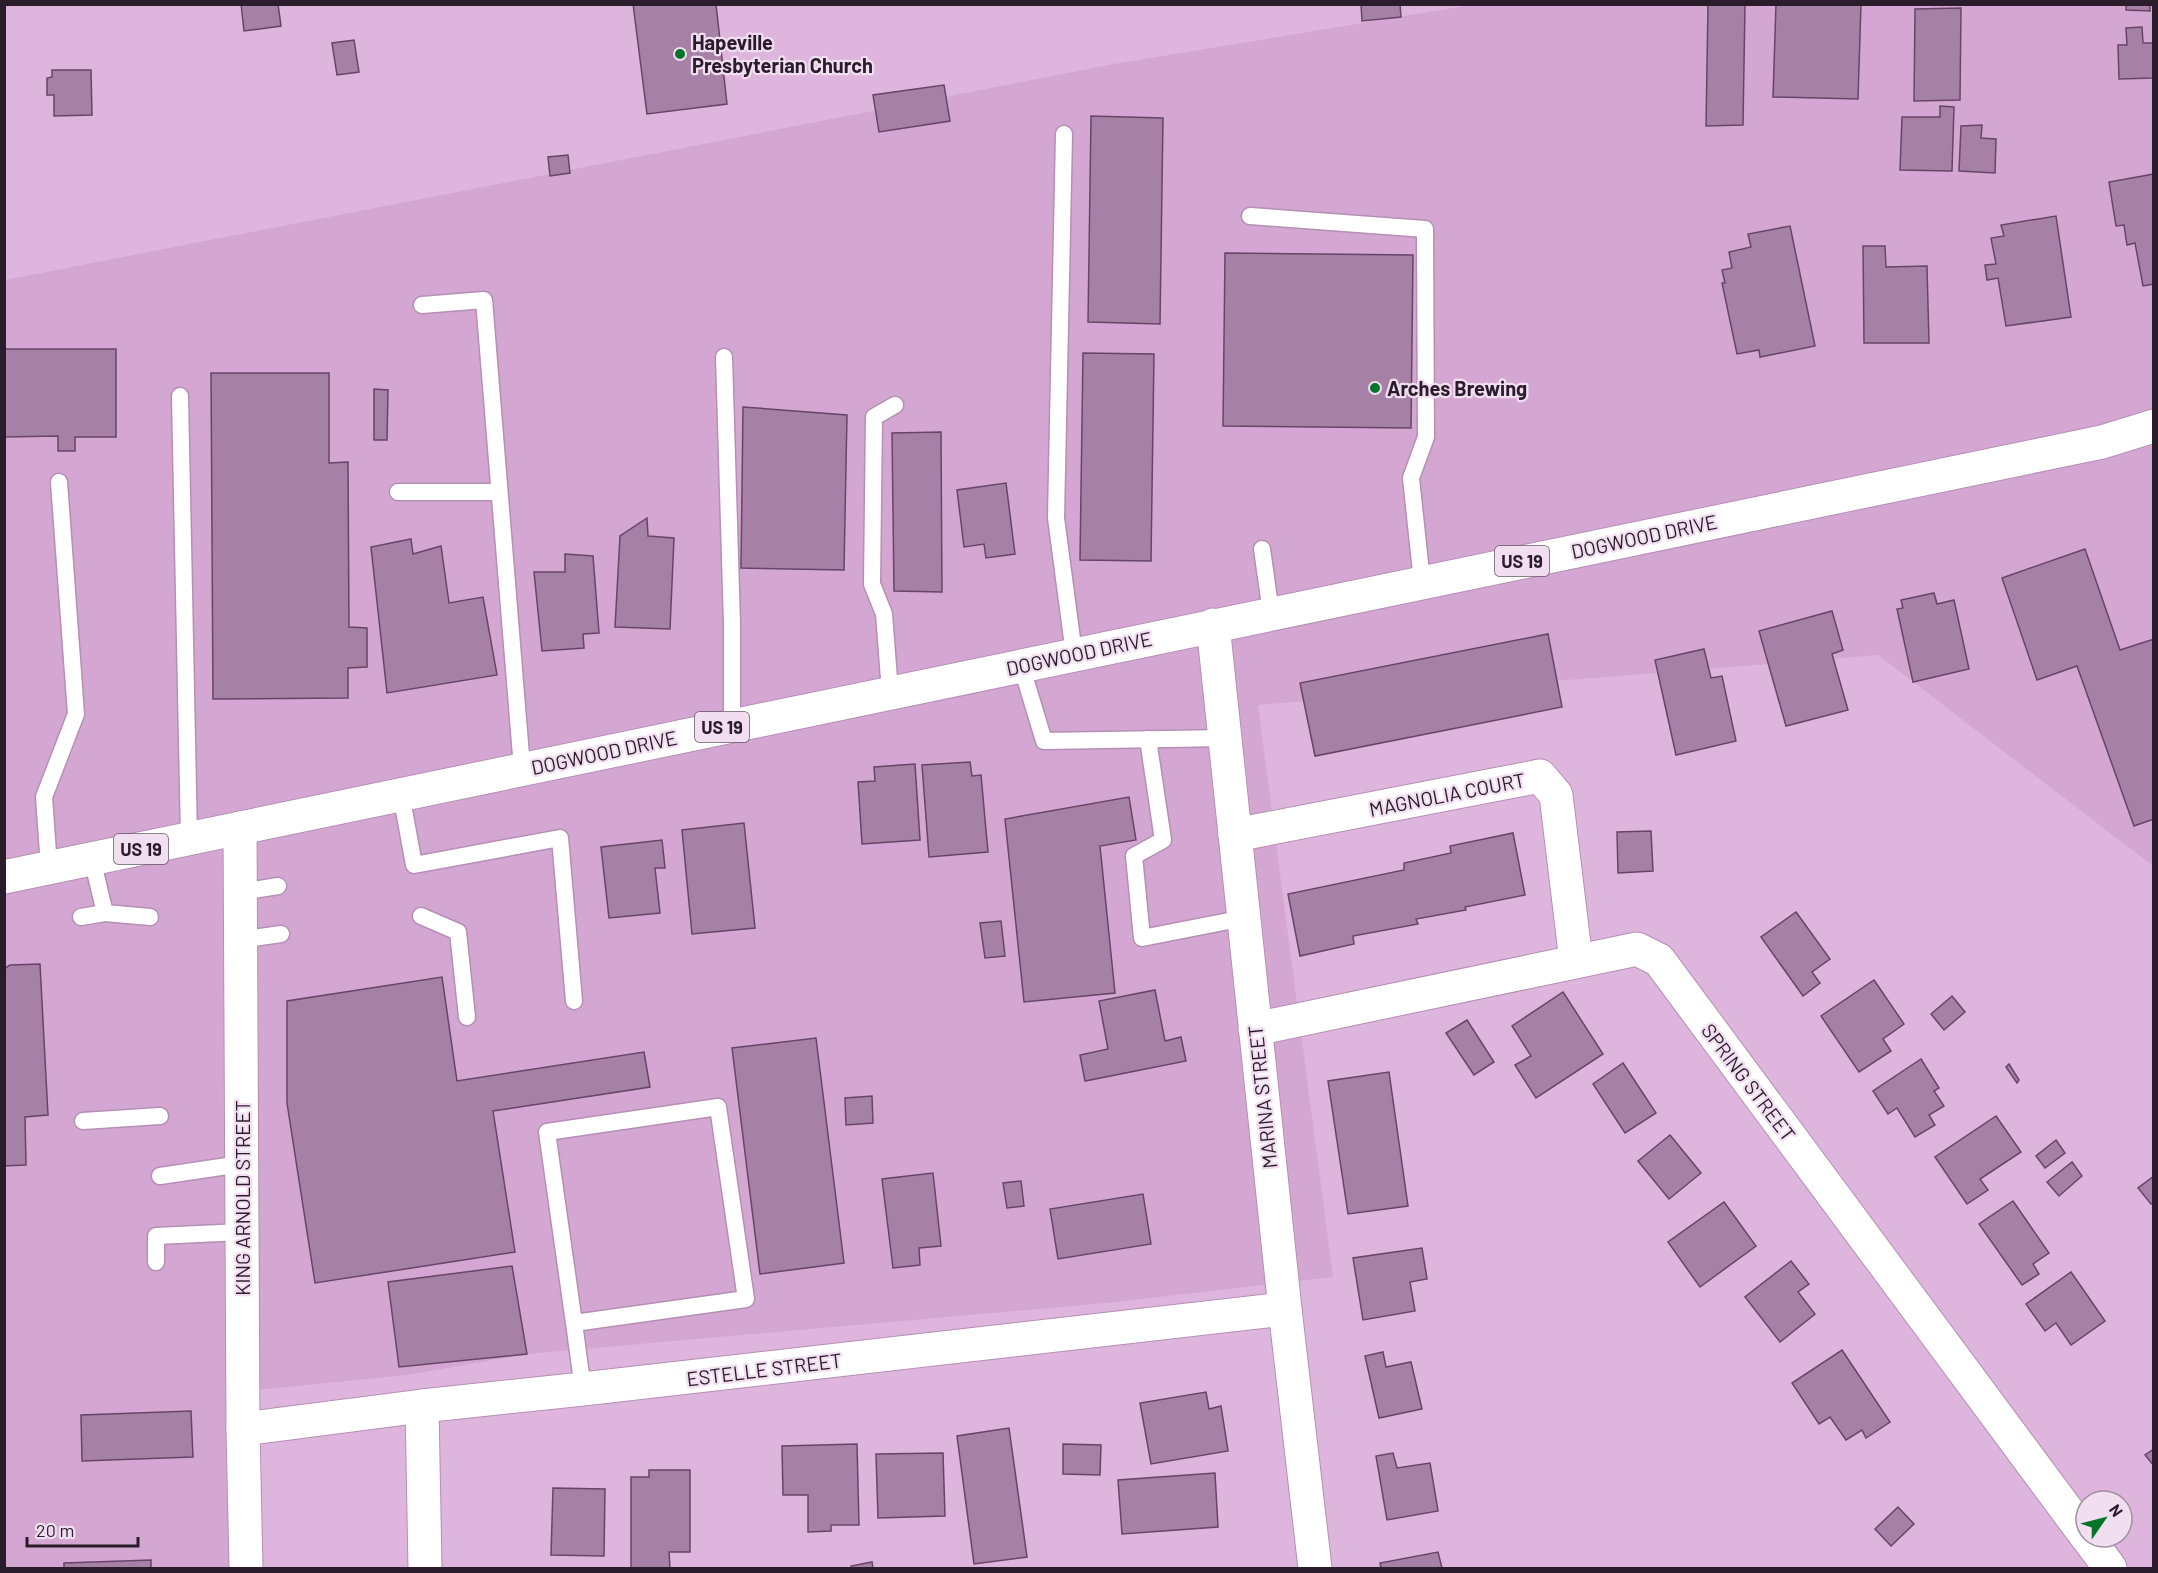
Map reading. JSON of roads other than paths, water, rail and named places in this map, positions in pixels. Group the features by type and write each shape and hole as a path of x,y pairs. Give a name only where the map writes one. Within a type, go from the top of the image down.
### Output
{"street":[{"name":"DOGWOOD DRIVE","path":"4,877 2102,442 2154,426"},
{"name":"MARINA STREET","path":"1214,625 1255,1029 1315,1569"},
{"name":"MAGNOLIA COURT","path":"1236,835 1540,776 1557,795 1576,961"},
{"name":"KING ARNOLD STREET","path":"240,828 243,1429 246,1569"},
{"name":"SPRING STREET","path":"1255,1029 1637,949 1659,960 2074,1521"},
{"name":"ESTELLE STREET","path":"243,1429 422,1406 1285,1309"},
{"path":"422,1406 425,1569"},
{"name":"SPRING STREET","path":"2095,1549 2110,1569"}],"lane":[{"path":"1064,134 1056,518 1074,654"},
{"path":"1250,216 1425,229 1426,437 1411,478 1422,582"},
{"path":"422,305 484,300 522,768"},
{"path":"724,357 732,624 732,725"},
{"path":"180,396 189,838"},
{"path":"890,692 884,614 872,584 874,417 895,405"},
{"path":"49,867 44,797 75,714 59,482"},
{"path":"398,492 499,492"},
{"path":"1262,549 1271,613"},
{"path":"1022,665 1044,741 1226,738"},
{"path":"1148,739 1163,840 1134,856 1142,938 1244,918"},
{"path":"401,794 414,865 560,838 574,1001"},
{"path":"92,859 105,913"},
{"path":"240,892 278,886"},
{"path":"81,917 105,913 150,917"},
{"path":"421,916 458,932 467,1017"},
{"path":"240,940 281,934"},
{"path":"574,1323 746,1299 718,1107 547,1132 583,1389"},
{"path":"82,1121 160,1116"},
{"path":"159,1176 242,1164"},
{"path":"156,1262 156,1236 242,1232"}],"place":[{"name":"Hapeville Presbyterian Church","path":"680,54"},
{"name":"Arches Brewing","path":"1375,388"}]}
